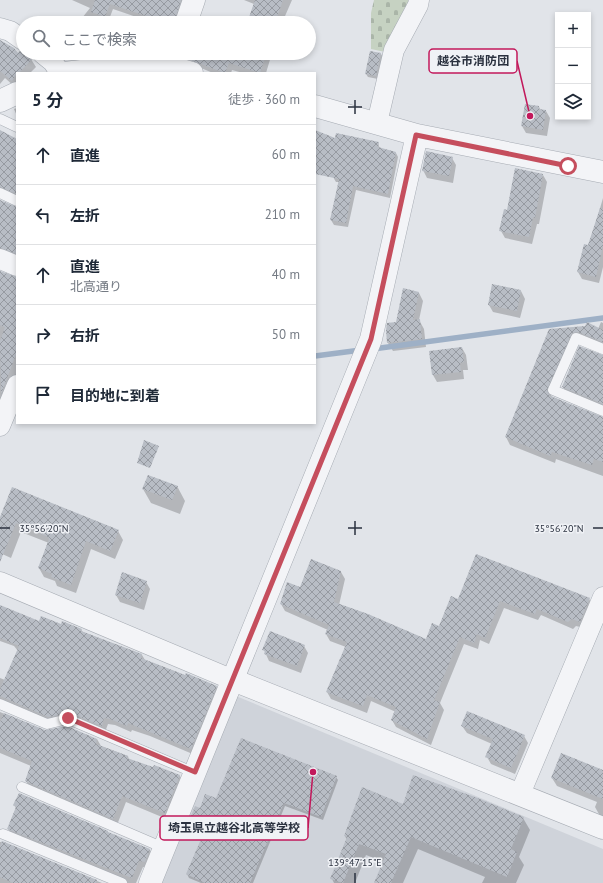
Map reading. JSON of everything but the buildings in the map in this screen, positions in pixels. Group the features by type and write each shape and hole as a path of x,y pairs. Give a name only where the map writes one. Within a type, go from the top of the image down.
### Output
{"street":[{"path":"188,16 194,0"},
{"path":"377,123 394,50 418,5 419,0"},
{"path":"0,28 10,31 16,35"},
{"path":"51,60 59,72"},
{"path":"73,72 174,60 191,72"},
{"path":"0,101 16,93"},
{"path":"316,106 416,135 603,172"},
{"path":"150,883 367,349 416,135"},
{"path":"0,259 16,266"},
{"path":"0,426 16,387"},
{"path":"0,582 233,680 603,828"},
{"path":"520,794 603,596"}],"lane":[{"path":"0,119 16,127"},
{"path":"0,194 16,201"},
{"path":"603,349 576,338 553,390 603,411"},
{"path":"0,704 47,724 68,718 195,772"},
{"path":"22,787 164,848"},
{"path":"3,834 122,883"}],"shaded area":[{"path":"236,696 603,849 603,883 161,883"}],"green space":[{"path":"374,0 416,0 390,53 371,49 371,13"}],"waterway":[{"path":"373,349 603,318"},
{"path":"316,356 361,350"}],"place":[{"name":"越谷市消防団","path":"530,116"},
{"name":"埼玉県立越谷北高等学校","path":"313,772"}],"route":[{"path":"68,718 195,772 371,339 416,135 568,166"}]}
